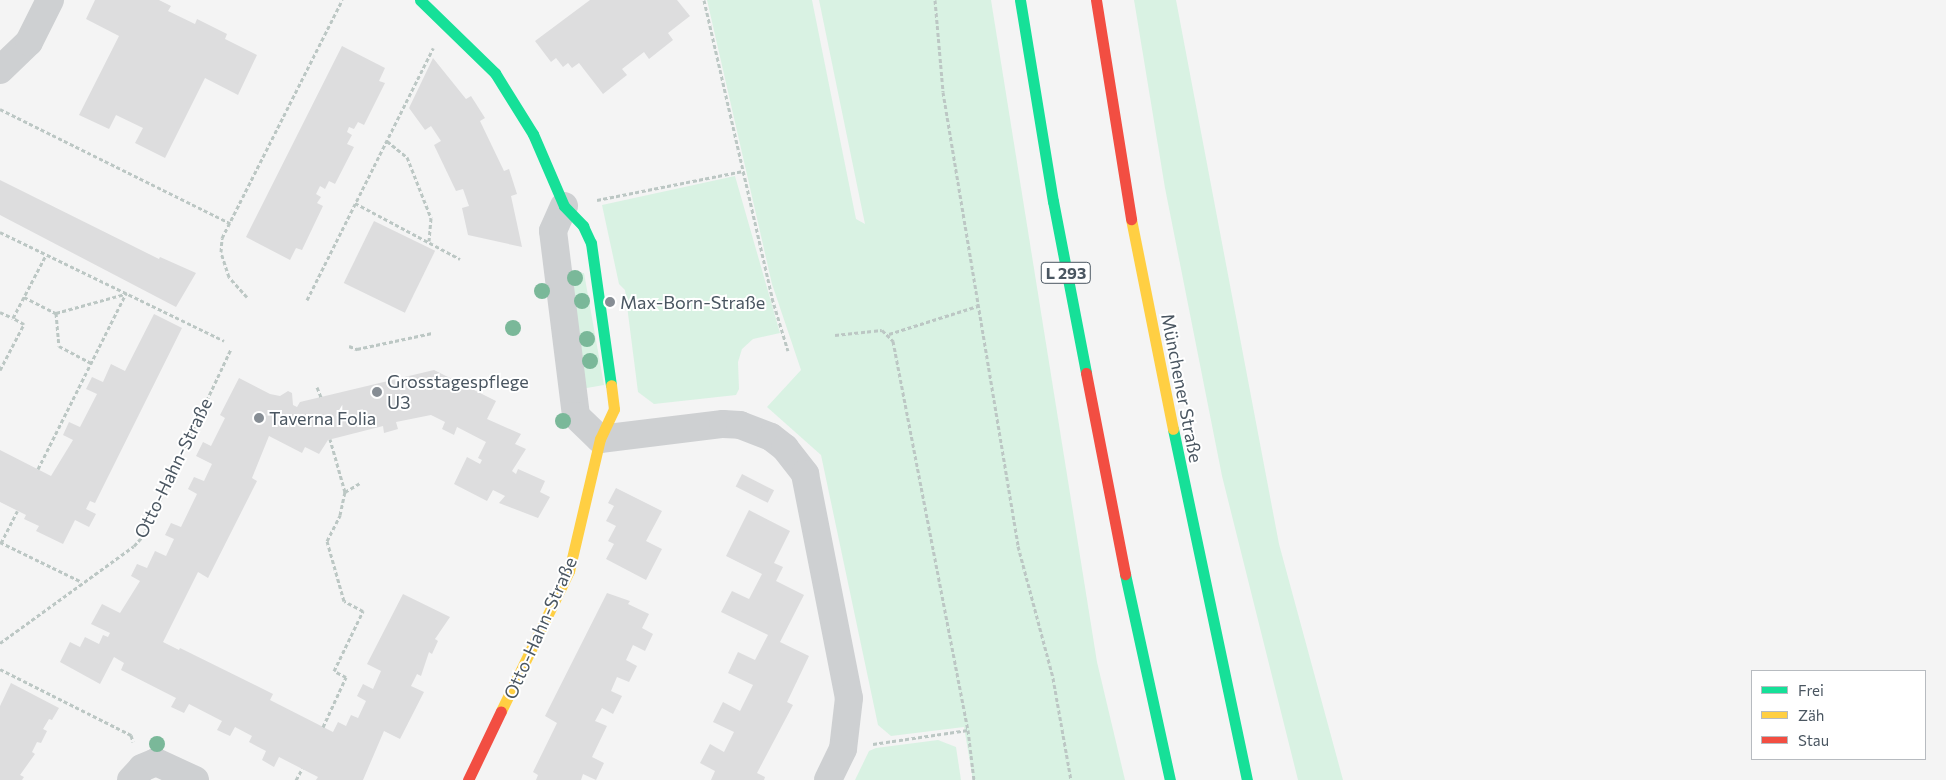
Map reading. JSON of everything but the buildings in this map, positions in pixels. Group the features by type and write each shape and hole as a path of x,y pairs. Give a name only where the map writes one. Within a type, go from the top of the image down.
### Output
{"main road":[{"name":"Otto-Hahn-Straße","path":"420,0 446,22 495,73 533,134 564,206 583,226 591,243 614,409 600,439 569,571 468,780"},
{"name":"L 293","path":"1020,0 1054,211 1135,628 1170,780"},
{"name":"Münchener Straße","path":"1096,0 1128,202 1206,597 1247,780"}],"street":[{"path":"0,70 29,42 50,0"},
{"path":"564,206 553,231 576,416 600,439 723,424 740,425 771,437 794,459 810,487 845,666 849,719 842,749 828,780"},
{"path":"136,774 156,762 195,780"}],"path":[{"path":"246,296 229,277 220,252 230,223 342,0"},
{"path":"704,0 772,298 788,352"},
{"path":"935,0 943,92 1018,546 1053,678 1071,780"},
{"path":"307,300 446,22"},
{"path":"0,109 230,223"},
{"path":"387,141 407,158 431,218 429,241"},
{"path":"564,206 743,170"},
{"path":"355,203 429,241 460,260"},
{"path":"0,232 224,340"},
{"path":"13,318 46,255"},
{"path":"24,297 56,313 126,294"},
{"path":"38,469 126,294"},
{"path":"835,335 871,329 889,334 978,306"},
{"path":"0,312 24,324 0,370"},
{"path":"56,313 58,346 91,363"},
{"path":"349,346 357,349 432,333"},
{"path":"889,334 893,341 968,730 974,780"},
{"name":"Otto-Hahn-Straße","path":"0,644 82,582 134,546 143,536 231,349"},
{"path":"317,387 321,397"},
{"path":"323,727 346,677 334,671 363,611 344,601 327,541 340,515 345,492 330,439"},
{"path":"345,492 360,483"},
{"path":"17,511 0,542 82,582"},
{"path":"0,669 131,735 136,774"},
{"path":"842,749 968,730"},
{"path":"296,780 302,769"}],"green space":[{"path":"707,0 812,0 856,219 865,224 819,0 991,0 1097,662 1125,780 973,780 964,727 891,736 878,725 821,455 767,407 801,370 772,284"},
{"path":"1134,0 1176,0 1279,544 1343,780 1298,780 1222,476 1165,188"},
{"path":"735,176 780,333 753,339 742,349 738,362 739,389 736,395 654,404 638,392 625,290 619,284 602,205"},
{"path":"577,273 584,273 604,385 581,389 572,276"},
{"path":"938,740 956,747 961,780 855,780 869,751 876,748"}],"traffic: fast":[{"path":"420,0 495,73 533,134 564,206 583,226 591,243 611,385"},
{"path":"1020,0 1053,201 1086,373"},
{"path":"1173,429 1247,780"},
{"path":"1125,574 1170,780"}],"traffic: slow":[{"path":"1131,219 1173,429"},
{"path":"501,711 569,571 600,439 614,409 611,385"}],"traffic: jam":[{"path":"1096,0 1131,219"},
{"path":"1086,373 1125,574"},
{"path":"468,780 501,711"}],"place":[{"name":"Max-Born-Straße","path":"610,302"},
{"name":"Grosstagespflege U3","path":"377,392"},
{"name":"Taverna Folia","path":"259,418"}]}
